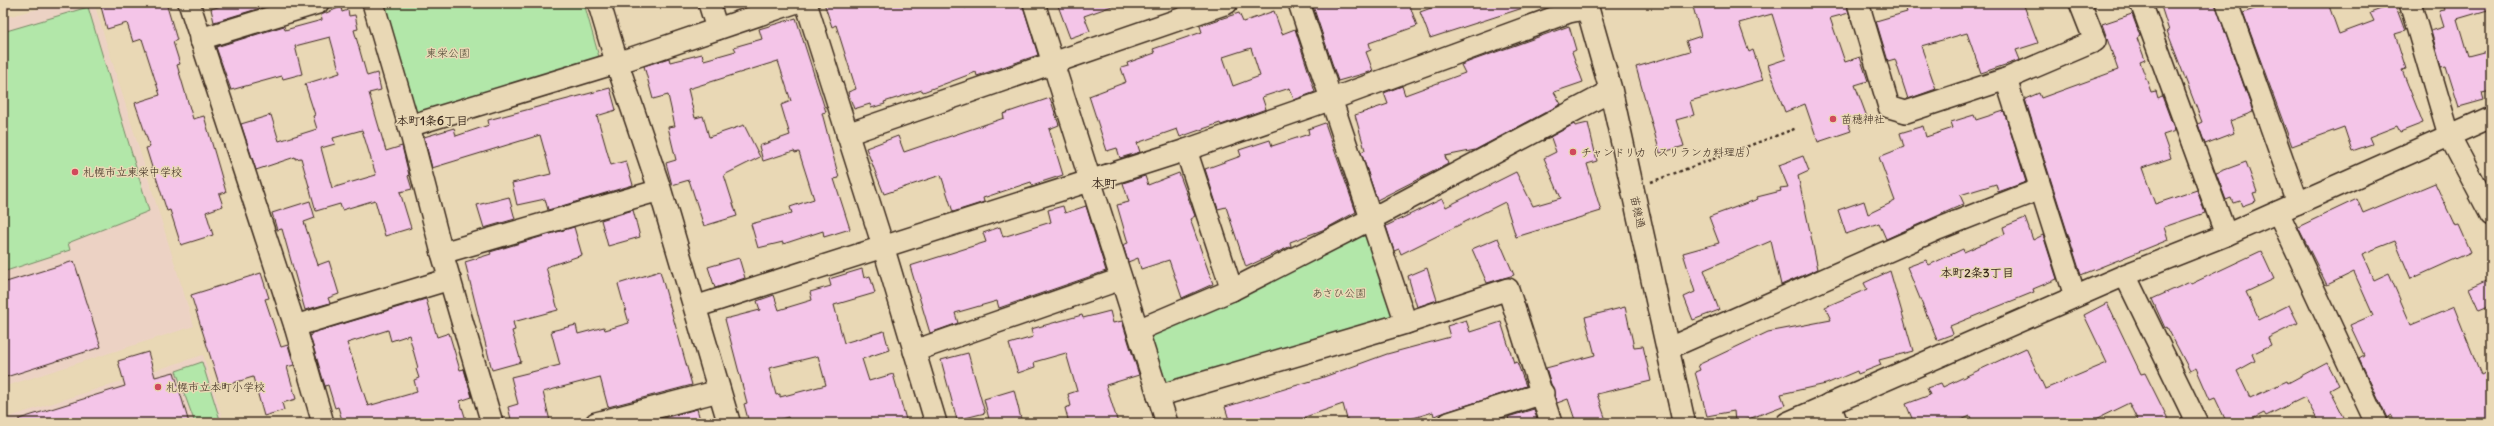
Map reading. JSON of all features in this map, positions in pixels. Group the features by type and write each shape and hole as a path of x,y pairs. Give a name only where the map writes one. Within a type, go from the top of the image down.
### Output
{"street":[{"path":"189,3 295,326 323,423"},
{"path":"200,39 318,3"},
{"path":"373,3 409,126 442,253 492,423"},
{"path":"599,3 616,63 660,190 729,423"},
{"path":"709,3 717,29"},
{"path":"409,126 616,63 794,3"},
{"path":"806,3 883,246 936,423"},
{"path":"1034,3 1166,423"},
{"path":"848,134 1227,3"},
{"path":"1299,3 1406,323"},
{"path":"1858,3 1890,106 1906,112 2006,80 2095,41 2080,3"},
{"path":"2141,3 2226,235"},
{"path":"2227,3 2298,203"},
{"path":"2410,3 2449,135 2491,215"},
{"path":"695,307 1186,150 1332,99 1587,6"},
{"name":"苗穂通","path":"1587,6 1610,91 1669,348 1684,423"},
{"path":"2006,80 2075,296"},
{"path":"1138,330 1232,290 1371,219 1610,91"},
{"path":"1787,423 2124,275 2226,235 2491,117"},
{"path":"1186,150 1232,290"},
{"path":"1669,348 1938,229 2040,189"},
{"path":"442,253 660,190"},
{"path":"2278,212 2376,423"},
{"path":"2124,275 2197,423"},
{"path":"295,326 450,279"},
{"path":"914,350 1121,279"},
{"path":"1158,396 1406,323 1508,289 1543,393 1551,423"},
{"path":"596,423 617,420 719,390"},
{"path":"1449,423 1543,393"},
{"path":"1829,404 1838,423"}],"path":[{"path":"1646,184 1797,128"}],"shaded area":[{"name":"札幌市立東栄中学校","path":"61,3 94,3 194,326 3,387 3,18"},
{"name":"札幌市立本町小学校","path":"203,355 224,423 3,423 3,419"}],"green space":[{"name":"東栄公園","path":"381,3 584,3 599,57 417,114 411,109"},
{"path":"88,7 149,211 68,243 70,250 3,272 3,32"},
{"name":"あさひ公園","path":"1360,235 1367,237 1393,316 1168,389 1152,340 1154,334"},
{"path":"202,362 221,423 195,423 176,371"}],"building":[{"path":"100,3 166,3 177,40 173,42 180,64 177,65 193,119 204,116 226,192 219,194 223,206 206,212 213,235 181,245 170,210 167,211 155,177 146,148 150,147 135,103 160,95 142,39 133,42 127,23 107,29"},
{"path":"232,3 277,3 214,22 211,9"},
{"path":"824,3 964,3 965,8 981,3 1022,3 1038,55 977,76 976,72 923,92 922,90 884,102 885,104 871,108 870,104 854,109 848,92 856,89 836,25 832,27"},
{"path":"1057,3 1115,3 1115,5 1084,16 1090,31 1070,38"},
{"path":"1312,3 1335,3 1337,7 1348,3 1409,3 1417,26 1369,43 1371,50 1366,52 1373,71 1338,81"},
{"path":"1445,3 1529,3 1529,6 1430,38 1420,12"},
{"path":"1692,3 1846,3 1849,13 1830,18 1845,62 1860,57 1868,81 1855,85 1867,117 1848,124 1851,131 1818,142 1805,104 1785,112 1768,65 1786,59 1772,14 1739,23 1749,52 1753,50 1763,80 1690,101 1694,115 1676,120 1684,146 1660,153 1636,67 1690,51 1686,41 1701,36"},
{"path":"1904,3 2023,3 2038,43 2016,50 2020,60 1981,73 1967,33 1921,46 1936,89 1908,99 1895,59 1888,61 1876,21 1907,12"},
{"path":"2160,3 2215,3 2253,112 2230,121 2234,133 2205,144 2198,124 2202,122 2167,31 2169,31"},
{"path":"2271,3 2328,3 2339,34 2374,21 2370,13 2395,4 2405,31 2395,34 2406,69 2402,70 2423,123 2400,132 2397,126 2369,137 2372,144 2352,151 2344,127 2292,146 2243,13"},
{"path":"2443,3 2491,3 2491,9 2457,19 2468,56 2491,50 2491,91 2482,93 2484,100 2459,107 2446,66 2441,67 2431,31 2444,27 2439,11 2445,10"},
{"path":"341,7 342,12 348,10 349,16 355,15 358,29 354,30 367,76 377,73 381,90 369,93 386,151 402,146 412,189 400,192 411,228 385,236 375,200 342,210 340,204 316,211 301,158 295,159 295,157 256,170 241,124 271,115 279,141 317,129 313,116 315,115 305,84 340,73 330,37 295,46 302,74 283,79 282,76 231,90 216,47 284,26 285,30 322,20 321,15","holes":["362,130 376,175 332,188 321,148 335,144 333,138"]},
{"path":"1274,11 1282,34 1295,29 1315,92 1294,100 1290,88 1262,97 1266,109 1221,125 1220,123 1180,137 1177,129 1137,143 1140,152 1120,158 1117,148 1107,151 1089,96 1126,82 1121,68 1128,66 1127,63 1155,53 1153,49 1202,32 1200,26 1239,13 1243,22","holes":["1251,48 1260,76 1233,86 1223,57"]},
{"path":"2132,14 2140,36 2137,38 2145,60 2140,62 2151,92 2156,91 2158,98 2162,96 2175,131 2163,135 2171,158 2142,168 2155,204 2197,190 2205,213 2164,227 2168,240 2081,275 2025,99 2039,93 2041,98 2118,70 2102,24"},
{"path":"796,18 826,112 822,113 839,178 834,179 850,229 824,237 823,231 783,244 783,242 758,248 751,224 792,213 790,207 814,199 799,152 795,153 794,151 763,161 759,146 790,135 781,105 791,101 778,61 688,89 695,118 703,116 709,137 744,125 760,157 724,175 737,216 704,226 689,180 672,185 666,163 676,160 668,127 675,126 668,95 653,99 644,66 669,58 670,62 702,54 704,60 736,51 734,47 762,39 759,29"},
{"path":"1569,26 1576,50 1572,52 1583,82 1554,92 1561,104 1475,150 1445,156 1448,164 1377,200 1361,152 1365,150 1355,115 1388,104 1384,93 1402,86 1405,95 1465,73 1461,65"},
{"path":"610,88 616,110 597,116 611,165 626,161 633,185 548,210 545,199 517,205 512,183 551,174 540,135 432,168 424,137 454,128 456,136 489,125 488,120"},
{"path":"1050,98 1059,125 1049,129 1063,175 1032,185 1031,182 983,198 984,202 953,212 941,175 884,194 866,148 898,136 904,152 1004,118 1003,114"},
{"path":"2004,111 2026,182 1998,192 1996,184 1960,195 1964,204 1886,239 1879,223 1846,234 1838,210 1864,201 1868,214 1895,201 1879,157 1904,147 1900,133 1923,126 1926,137 1953,128 1951,122 1974,115 1976,120"},
{"path":"1325,123 1356,212 1325,229 1290,242 1291,246 1246,267 1226,207 1218,209 1205,169 1241,156 1239,150 1270,140 1272,146 1309,134 1308,129"},
{"path":"1588,123 1597,161 1587,164 1601,211 1516,237 1505,202 1401,254 1399,249 1394,251 1386,226 1442,199 1446,207 1516,172 1533,206 1561,198 1544,158 1556,152 1551,138 1543,141 1574,124 1575,126"},
{"path":"1803,156 1809,171 1798,176 1818,269 1781,285 1771,241 1704,270 1719,310 1693,320 1684,297 1695,292 1683,253 1719,243 1709,217 1758,199 1757,197 1781,191 1780,188 1788,187 1779,165"},
{"path":"2246,162 2257,192 2253,193 2256,201 2242,206 2240,201 2233,203 2231,198 2226,200 2216,173"},
{"path":"1179,173 1195,216 1190,219 1213,284 1182,298 1169,260 1141,269 1138,258 1128,262 1123,245 1128,243 1117,205 1129,202 1123,183 1145,176 1148,185"},
{"path":"2435,183 2455,226 2459,225 2471,252 2411,279 2395,241 2362,254 2374,281 2389,274 2411,325 2454,307 2481,375 2491,370 2491,423 2395,423 2392,415 2387,418 2359,358 2364,355 2350,325 2373,315 2354,272 2327,285 2298,227 2357,199 2363,213"},
{"path":"509,197 515,219 484,228 477,205"},
{"path":"310,201 315,218 304,222 318,265 329,261 339,294 328,298 330,303 305,310 282,229 277,230 272,213"},
{"path":"1063,206 1065,213 1086,206 1106,271 999,308 997,301 955,313 958,323 930,333 910,266 986,242 983,233 1000,227 1003,237 1051,222 1048,210"},
{"path":"633,210 640,237 608,246 601,220"},
{"path":"2025,218 2033,240 2043,235 2057,279 2033,289 2034,292 1950,326 1953,334 1937,340 1907,267 1926,260 1929,265 1963,249 1964,252 2005,234 2003,227"},
{"path":"574,227 582,255 546,267 558,310 513,322 515,330 512,331 521,362 492,370 465,262 491,254 490,252"},
{"path":"1498,238 1514,275 1487,283 1472,249"},
{"path":"2261,251 2274,279 2246,292 2259,320 2289,305 2298,323 2268,338 2271,345 2252,354 2255,361 2237,371 2250,398 2287,381 2288,383 2327,362 2339,385 2330,390 2347,423 2319,423 2305,397 2266,416 2264,413 2244,423 2227,423 2215,398 2210,400 2196,368 2190,371 2167,327 2165,328 2152,299 2190,282 2191,284"},
{"path":"739,258 745,278 715,288 708,267"},
{"path":"74,261 101,347 3,378 3,283"},
{"path":"1427,268 1437,300 1417,307 1408,276"},
{"path":"862,269 864,278 870,276 875,293 834,305 844,343 884,331 889,350 862,359 869,381 893,374 907,423 790,423 788,417 767,423 749,423 744,404 747,403 725,319 760,310 757,301 774,295 779,310 812,300 810,292 831,286 829,279","holes":["818,356 826,385 780,397 780,394 776,395 769,368"]},
{"path":"660,271 692,385 608,407 600,377 543,392 550,421 512,423 508,407 518,404 511,377 560,365 551,331 576,325 578,334 604,327 605,330 629,323 618,284"},
{"path":"1890,271 1913,351 1879,360 1881,365 1858,374 1857,371 1826,384 1781,394 1785,405 1746,420 1735,422 1734,411 1707,416 1695,372 1700,370 1698,365 1768,332 1831,320 1825,307 1867,289 1864,283"},
{"path":"261,273 269,298 265,299 281,347 288,345 294,365 287,367 296,399 282,403 284,410 264,416 253,377 220,387 191,295"},
{"path":"2491,278 2491,305 2479,310 2469,288"},
{"path":"426,299 437,337 449,333 460,370 464,369 472,397 460,401 467,423 343,423 338,407 335,408 328,385 325,386 310,336 312,333","holes":["388,330 391,341 409,335 418,368 416,369 419,378 414,380 417,392 368,406 347,343"]},
{"path":"2107,303 2141,374 2145,373 2170,423 2139,423 2129,403 2088,423 1973,423 1970,416 1955,423 1914,423 1906,404 1930,395 1927,388 1941,383 1943,387 2026,348 2045,389 2107,363 2084,315"},
{"path":"1625,307 1634,347 1643,346 1651,381 1597,394 1607,423 1576,423 1568,399 1557,403 1546,368 1595,355 1585,317"},
{"path":"1110,311 1113,323 1122,321 1139,375 1106,385 1118,423 1069,423 1065,408 1071,406 1068,394 1077,391 1066,353 1034,362 1035,367 1018,373 1009,344 1033,337 1031,329 1082,315 1083,318"},
{"path":"1466,320 1470,332 1501,322 1514,363 1517,362 1526,386 1434,416 1433,412 1397,423 1348,423 1343,404 1305,417 1306,423 1230,423 1225,407 1321,378 1387,354 1450,337 1447,326"},
{"name":"札幌市立本町小学校","path":"148,352 155,377 174,372 189,423 19,423 19,419 125,386 118,361"},
{"path":"968,353 985,413 957,420 941,360"},
{"path":"1014,390 1022,423 990,423 984,399"},
{"path":"697,409 701,423 661,423 660,419"},
{"path":"1534,409 1538,423 1510,423 1508,417"}],"place":[{"name":"苗穂神社","path":"1833,119"},
{"name":"チャンドリカ（スリランカ料理店）","path":"1573,152"},
{"name":"札幌市立東栄中学校","path":"75,172"},
{"name":"札幌市立本町小学校","path":"158,387"}],"district":[{"name":"本町1条6丁目","path":"432,121"},
{"name":"本町","path":"1104,183"},
{"name":"本町2条3丁目","path":"1977,273"}]}
